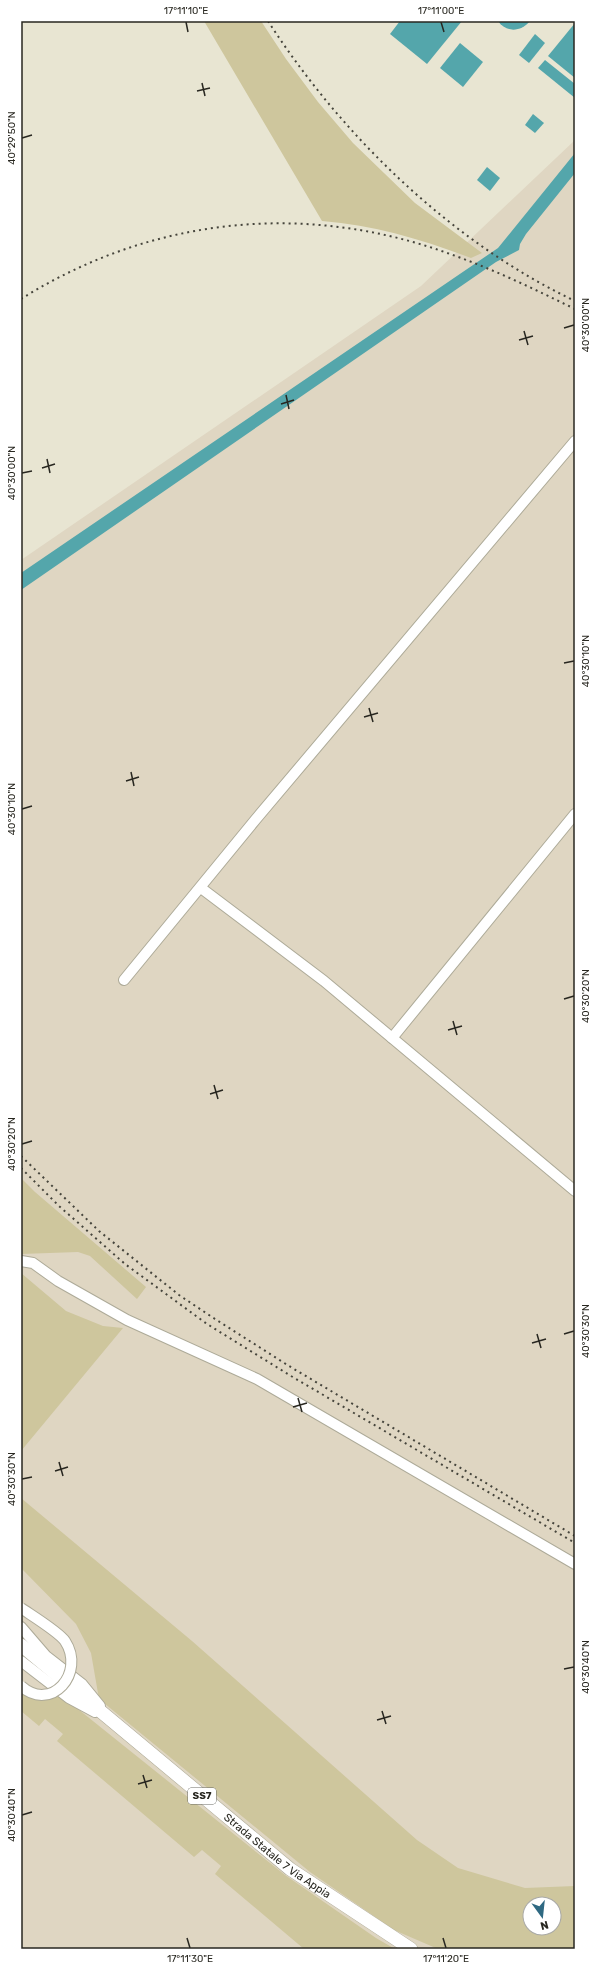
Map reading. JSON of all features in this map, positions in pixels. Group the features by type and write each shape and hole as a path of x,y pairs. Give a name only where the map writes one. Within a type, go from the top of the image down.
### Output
{"main road":[{"name":"Strada Statale 7 Via Appia","path":"21,1645 290,1869 411,1949"}],"street":[{"path":"124,980 256,820 575,441"},
{"path":"392,1038 575,814"},
{"path":"201,888 313,972 575,1191"},
{"path":"21,1261 33,1263 58,1281 127,1320 257,1379 575,1564"},
{"path":"21,1608 64,1639 69,1649 72,1662 70,1676 55,1692 42,1695 28,1692 21,1686"},
{"path":"21,1627 46,1656 82,1684 114,1722"},
{"path":"21,1661 69,1698 114,1722"}],"shaded area":[{"path":"204,21 261,21 286,59 318,102 353,143 415,203 482,253 471,258 398,234 361,226 322,221"},
{"path":"575,140 575,1949 21,1949 21,560 421,286"},
{"path":"21,1178 35,1192 146,1287 137,1299 90,1256 78,1252 21,1254"},
{"path":"21,1273 66,1311 103,1326 123,1328 21,1451"},
{"path":"21,1498 192,1641 417,1840 458,1868 525,1888 575,1886 575,1949 438,1949 394,1930 310,1872 99,1699 91,1653 76,1624 21,1568"},
{"path":"21,1692 58,1693 285,1875 376,1938 395,1949 304,1949 215,1874 221,1866 202,1850 194,1857 57,1741 63,1734 45,1719 39,1726 21,1711"}],"water":[{"path":"400,21 462,21 427,64 390,34"},
{"path":"498,21 530,21 526,25 514,30 505,28"},
{"path":"575,23 575,78 548,56"},
{"path":"535,34 545,43 529,63 519,55"},
{"path":"460,43 483,62 463,87 440,68"},
{"path":"545,60 575,84 575,98 538,68"},
{"path":"533,114 544,123 535,133 525,125"},
{"path":"575,153 575,173 526,234 520,244 519,250 496,262 21,590 21,573 498,248"},
{"path":"487,167 500,178 490,191 477,180"}],"railway":[{"path":"268,21 297,64 330,105 365,145 403,182 443,217 485,249 529,277 575,301"},
{"path":"21,299 71,271 123,250 176,235 230,226 285,223 340,227 395,237 450,254 482,266 575,309"},
{"path":"21,1156 99,1231 179,1295 289,1366 575,1536"},
{"path":"21,1168 59,1206 125,1264 207,1324 291,1376 575,1543"}]}
